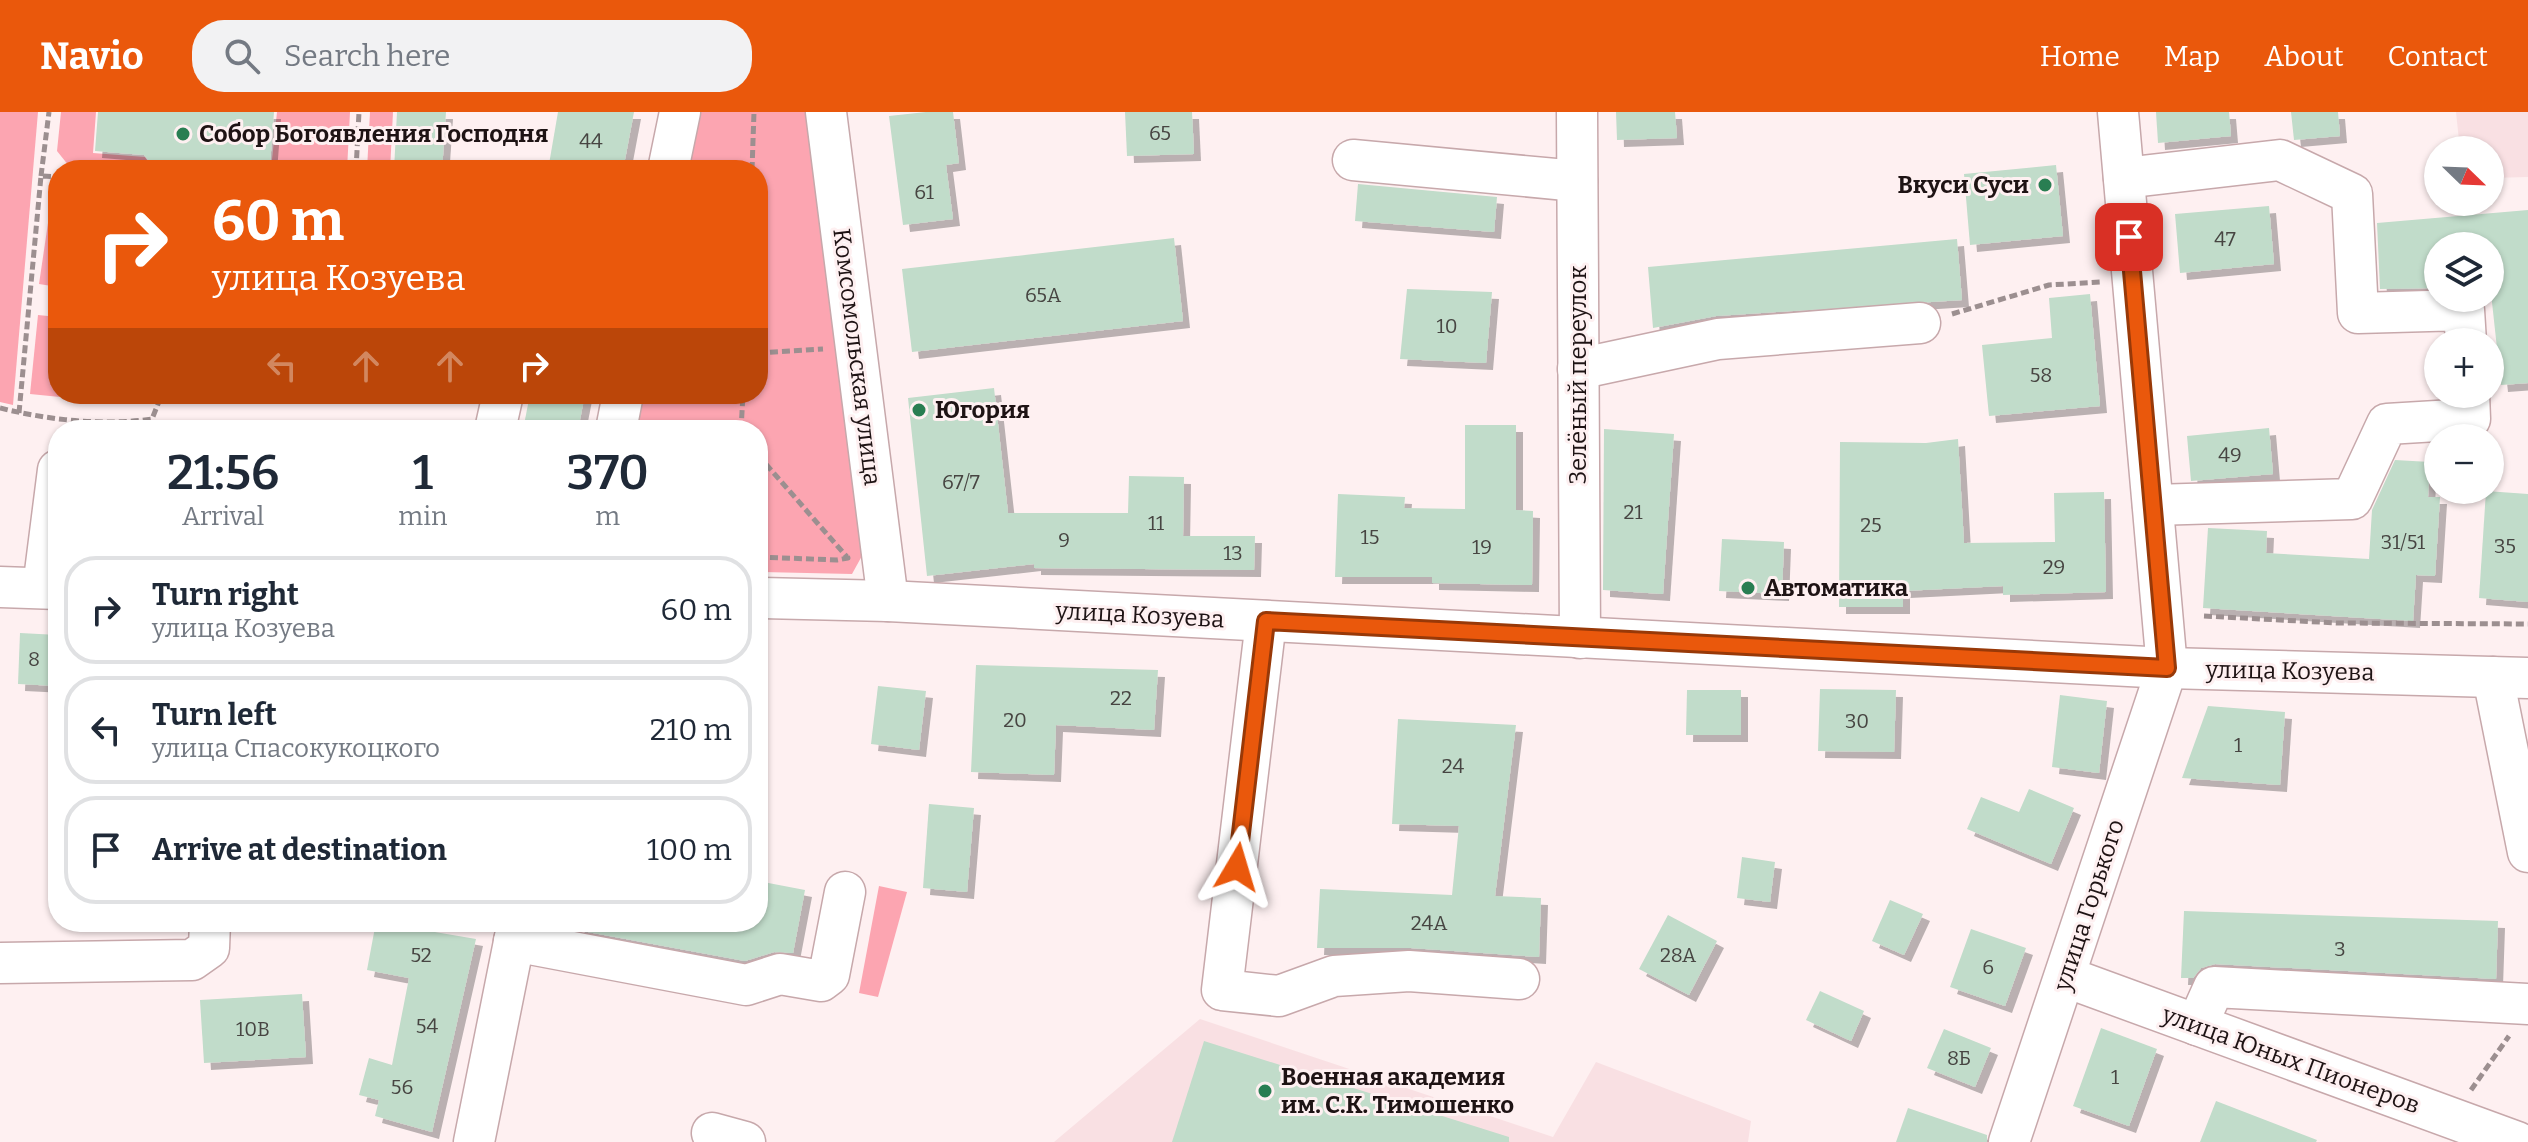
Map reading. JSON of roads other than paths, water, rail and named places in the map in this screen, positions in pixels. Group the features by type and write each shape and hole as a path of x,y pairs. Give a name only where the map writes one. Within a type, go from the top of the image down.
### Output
{"street":[{"path":"670,160 680,112"},
{"name":"Комсомольская улица","path":"826,112 888,601"},
{"name":"Зелёный переулок","path":"1577,112 1580,638"},
{"path":"2118,112 2167,668"},
{"path":"1353,160 1577,181"},
{"path":"2124,178 2280,160 2352,194 2358,313 2464,310 2465,328"},
{"path":"1578,369 1718,339 1920,323"},
{"path":"2153,505 2352,499 2387,424 2470,419 2470,408"},
{"path":"0,587 48,589"},
{"name":"улица Козуева","path":"768,598 888,601 2167,668 2510,677"},
{"path":"1266,621 1222,990 1279,996 1334,976 1409,971 1519,979"},
{"name":"улица Горького","path":"2009,1142 2167,668"},
{"path":"2510,677 2528,852"},
{"path":"520,932 746,985 780,974 821,981 829,975 845,892"},
{"path":"0,963 192,960 209,948 210,932"},
{"path":"474,1142 516,932"},
{"name":"улица Юных Пионеров","path":"2066,977 2517,1142"},
{"path":"2197,1025 2214,987 2520,1018"}],"place":[{"name":"Собор Богоявления Господня","path":"183,134"},
{"name":"Вкуси Суси","path":"2045,185"},
{"name":"Югория","path":"919,410"},
{"name":"Автоматика","path":"1748,588"},
{"name":"Военная академия им. С.К. Тимошенко","path":"1265,1091"}]}
